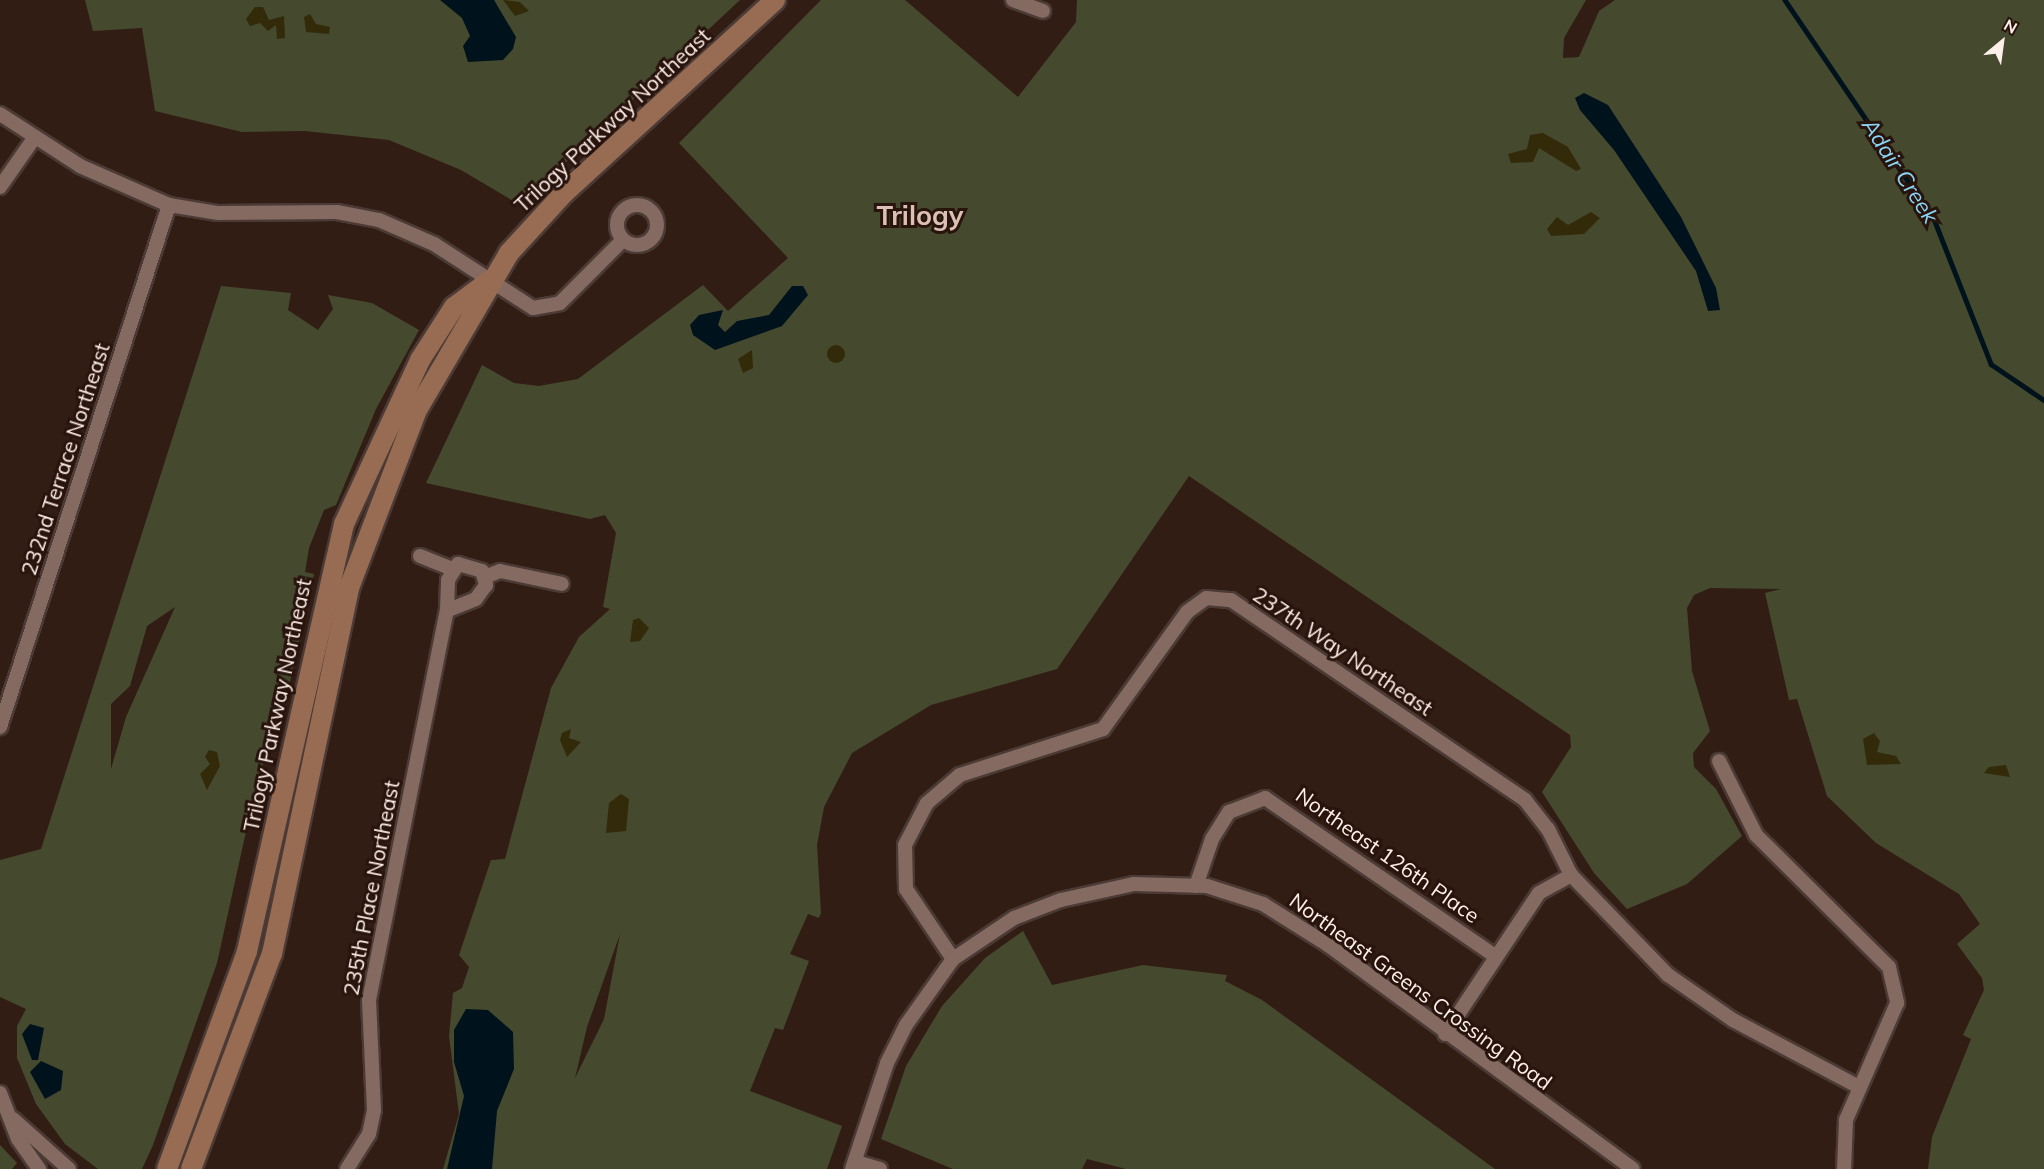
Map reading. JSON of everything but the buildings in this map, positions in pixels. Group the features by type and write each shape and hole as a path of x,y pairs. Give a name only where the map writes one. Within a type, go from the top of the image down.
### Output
{"street":[{"name":"Trilogy Parkway Northeast","path":"167,1169 247,951 344,524 420,360 454,307 489,281 564,193 775,0"},
{"path":"1013,0 1043,11"},
{"path":"0,114 80,166 169,205 218,213 337,212 379,220 434,244 533,308 552,307 623,240"},
{"path":"0,187 35,137"},
{"name":"232nd Terrace Northeast","path":"0,727 169,205"},
{"name":"Trilogy Parkway Northeast","path":"191,1169 272,954 349,588 404,439 474,318 489,281"},
{"path":"420,556 452,569 466,562 485,577"},
{"name":"235th Place Northeast","path":"347,1169 369,1134 374,1110 369,1000 447,611 452,569"},
{"path":"447,611 476,599 485,577 500,571 562,584"},
{"name":"237th Way Northeast","path":"953,959 906,889 905,845 927,803 960,776 1103,729 1187,612 1206,598 1232,600 1525,800 1548,829 1571,875 1668,975 1733,1020 1859,1087"},
{"path":"1719,761 1756,835 1888,967 1897,1003 1846,1120 1844,1169"},
{"name":"Northeast 126th Place","path":"1196,886 1212,839 1228,812 1265,798 1496,957"},
{"path":"1445,1034 1539,893 1571,875"},
{"name":"Northeast Greens Crossing Road","path":"854,1165 892,1053 953,959 1014,918 1061,900 1134,884 1196,886 1263,904 1328,945 1445,1034 1633,1169"},
{"path":"0,1093 13,1119 18,1139 39,1169"},
{"path":"13,1119 69,1169"},
{"path":"854,1165 880,1169"}],"green space":[{"path":"85,0 740,0 520,205 461,170 389,140 305,131 242,132 155,111 142,28 93,31"},
{"path":"821,0 905,0 1018,97 1076,22 1077,0 1586,0 1564,38 1563,58 1579,57 1599,11 1615,0 2044,0 2044,1169 1928,1169 1932,1137 1971,1039 1963,1035 1984,990 1982,978 1957,944 1980,924 1959,894 1876,843 1827,796 1797,699 1789,700 1765,593 1781,589 1710,588 1694,595 1687,608 1692,671 1710,731 1693,753 1694,767 1716,789 1742,836 1687,884 1627,909 1594,873 1542,792 1571,747 1570,735 1189,476 1057,669 931,705 852,753 824,807 817,845 821,913 819,918 808,914 790,954 809,961 783,1030 775,1028 750,1091 842,1126 827,1169 443,1169 459,1114 449,1036 453,993 462,988 469,967 459,955 491,860 505,859 551,688 579,637 610,609 603,607 616,533 605,515 590,519 426,483 482,365 514,383 539,386 578,379 703,285 728,311 788,258 679,143","holes":["620,934 604,1019 575,1078 587,1027"]},
{"path":"221,286 291,293 288,310 318,330 333,309 328,295 372,303 419,330 376,409 336,505 324,510 309,548 305,572 314,574 285,704 279,703 249,818 217,963 153,1145 142,1169 98,1169 65,1144 36,1104 17,1058 17,1026 26,1009 0,997 0,860 41,849","holes":["175,607 126,717 111,769 111,704 130,686 147,626"]},
{"path":"1023,931 1052,985 1143,965 1227,975 1225,981 1262,1000 1495,1169 1126,1169 1087,1159 1082,1169 953,1169 881,1139 906,1066 942,1006 985,958"},
{"path":"0,1145 17,1163 12,1169 0,1169"}],"sand":[{"path":"503,0 520,2 529,11 515,16"},
{"path":"255,7 263,7 269,20 284,16 285,38 277,39 276,25 268,31 260,23 250,26 246,19"},
{"path":"310,14 316,24 330,27 329,34 306,32 304,17"},
{"path":"1543,133 1568,147 1581,169 1576,171 1539,148 1533,162 1511,163 1508,154 1527,149 1530,135"},
{"path":"1591,212 1600,218 1584,234 1551,236 1547,229 1557,217 1568,225"},
{"path":"836,345 842,348 845,354 842,360 836,363 830,360 827,354 830,348"},
{"path":"752,350 753,368 743,373 738,359"},
{"path":"639,618 649,628 640,641 630,642 633,620"},
{"path":"571,729 569,738 581,742 567,757 560,740 562,733"},
{"path":"1874,733 1880,741 1877,752 1896,756 1901,764 1867,765 1863,739"},
{"path":"209,750 217,752 220,766 207,790 200,774 210,764 205,757"},
{"path":"2006,765 2010,777 1984,773 1989,767"},
{"path":"621,794 629,799 626,831 606,833 609,803"}],"water":[{"path":"440,0 494,0 516,37 513,49 503,60 468,62 463,46 470,36 462,18"},
{"path":"1584,93 1608,105 1681,217 1716,288 1720,310 1708,311 1696,271 1614,150 1580,110 1575,98"},
{"path":"792,286 803,286 808,295 782,326 715,350 693,335 690,325 699,315 723,310 718,325 725,332 737,321 769,315"},
{"path":"466,1009 488,1010 513,1032 514,1069 497,1111 492,1169 447,1169 464,1096 454,1062 454,1030"},
{"path":"30,1024 44,1028 38,1060 32,1060 22,1034"},
{"path":"41,1061 63,1071 61,1090 45,1099 30,1072"}],"waterway":[{"name":"Adair Creek","path":"1785,0 1934,219 1991,364 2044,400"}],"district":[{"name":"Trilogy","path":"920,216"}]}
